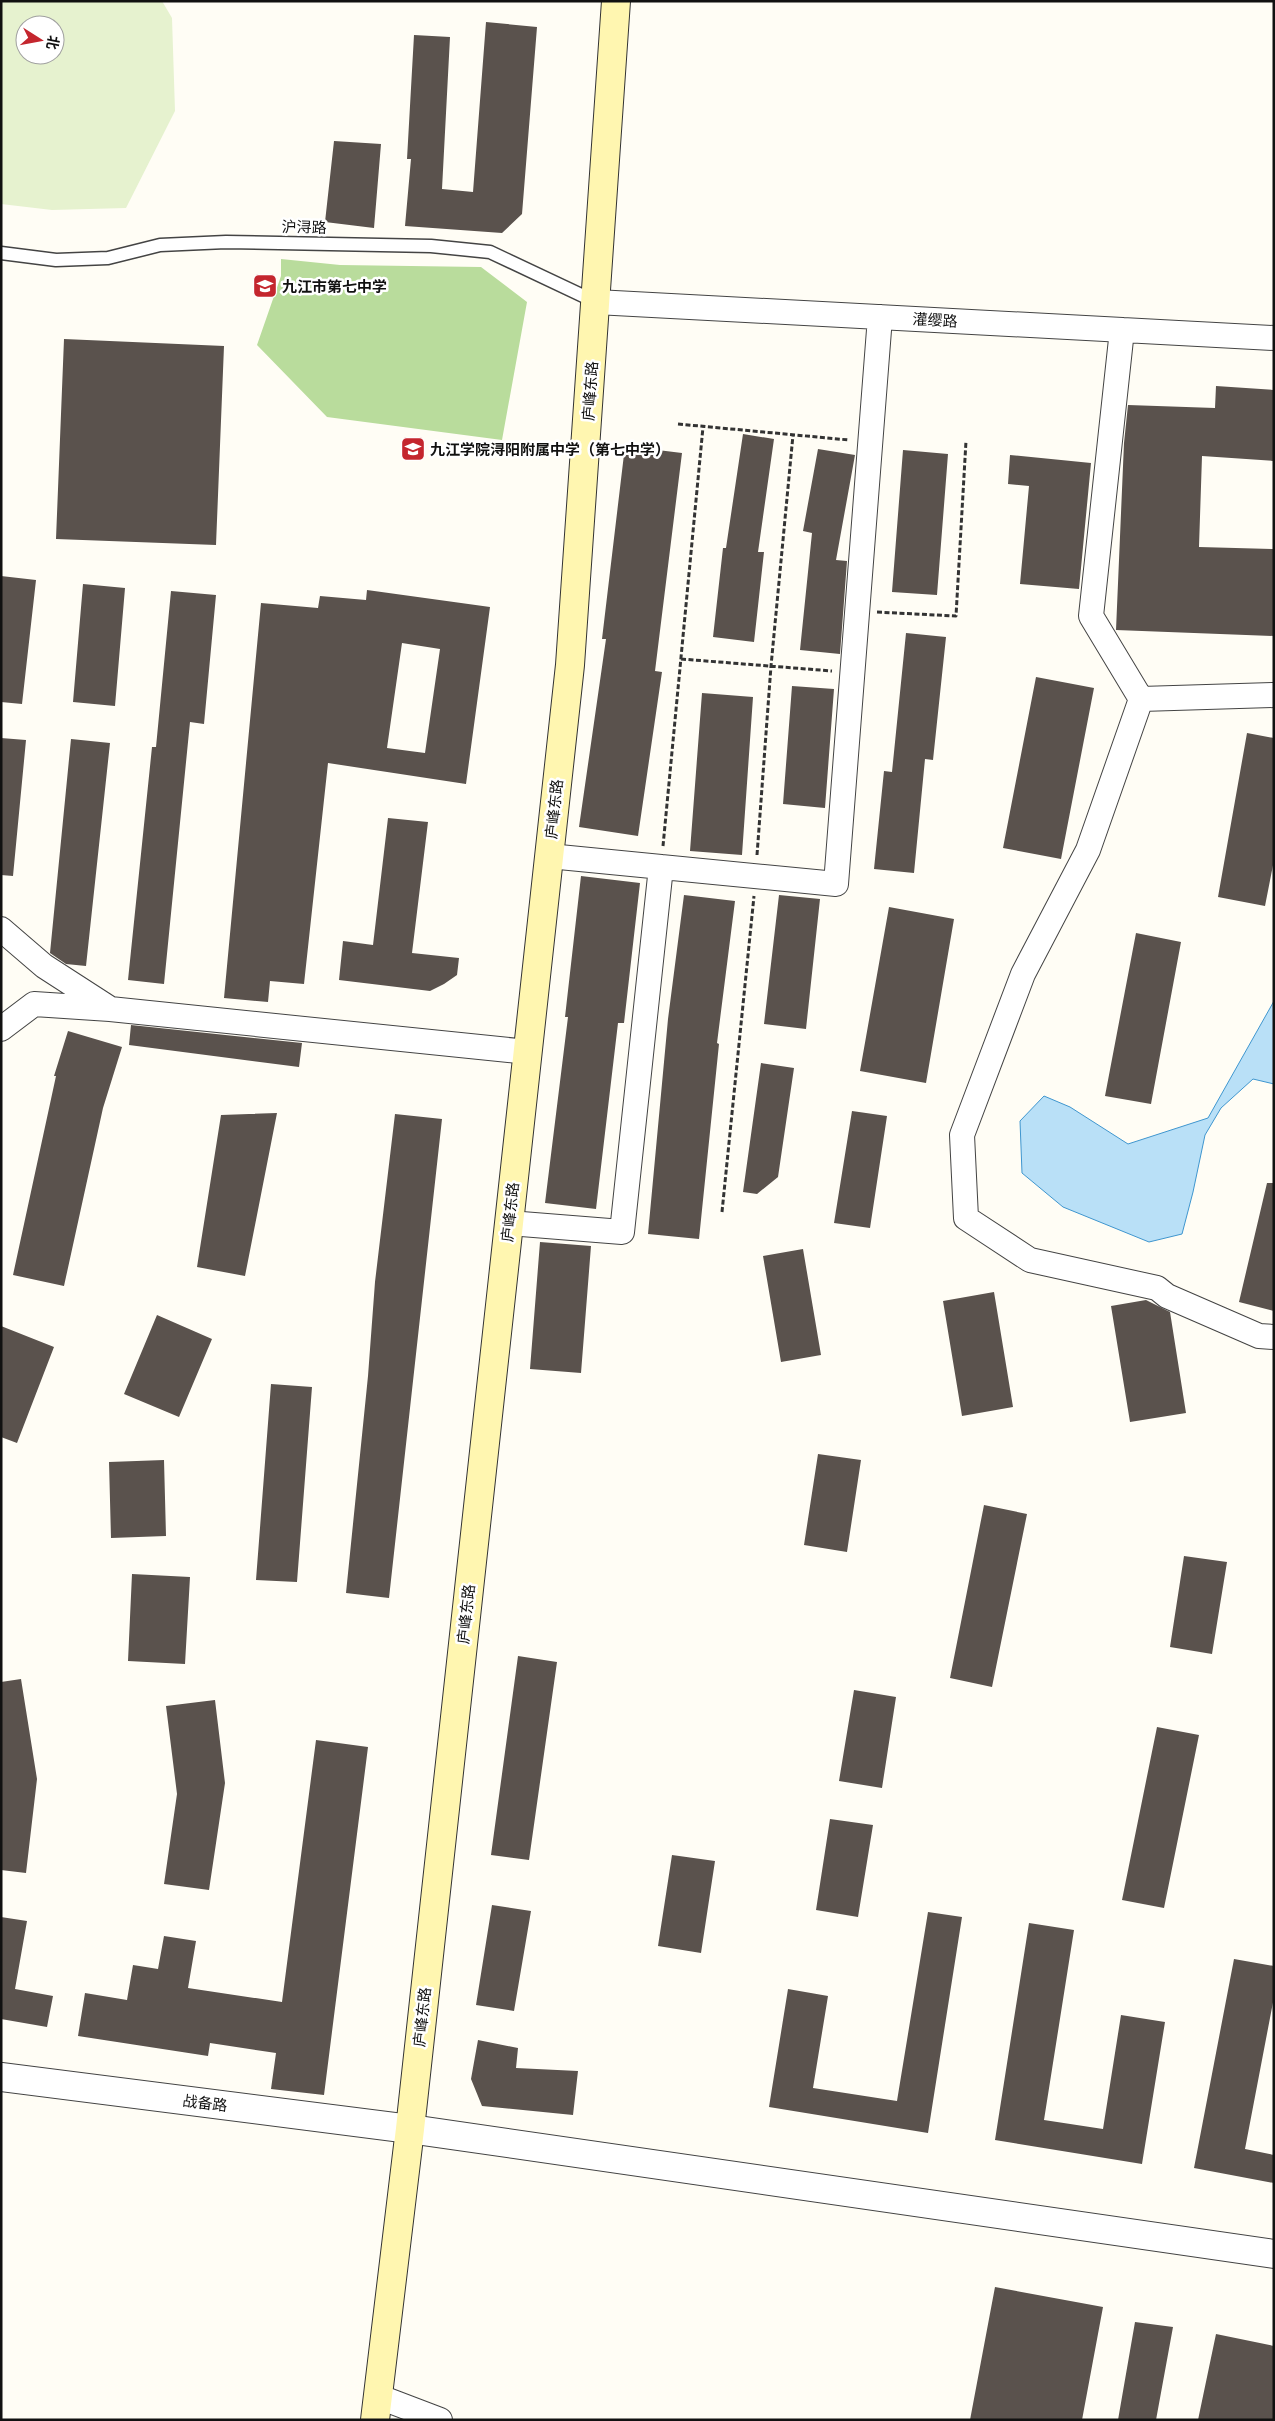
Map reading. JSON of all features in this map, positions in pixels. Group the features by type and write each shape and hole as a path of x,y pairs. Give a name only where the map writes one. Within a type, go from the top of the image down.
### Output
{"main road":[{"name":"庐峰东路","path":"376,2408 410,2130 570,665 616,1"}],"street":[{"name":"灌缨路","path":"596,302 1274,338"},
{"path":"549,856 836,884 880,317"},
{"path":"1122,330 1091,616 1141,699"},
{"path":"1141,699 1274,695"},
{"path":"1141,699 1088,850 1023,974 962,1135 966,1218 1030,1260 1157,1288 1167,1296 1258,1336 1274,1337"},
{"path":"509,1223 622,1232 662,867"},
{"path":"1,929 44,966 110,1009"},
{"path":"1,1029 34,1004 110,1009 528,1052"},
{"name":"战备路","path":"1,2077 410,2130 1274,2254"},
{"path":"376,2408 440,2420"}],"lane":[{"name":"沪浔路","path":"1,253 56,260 108,258 160,245 226,242 431,246 490,252 596,302"}],"path":[{"path":"678,424 870,442"},
{"path":"662,867 704,427"},
{"path":"722,1212 756,876 771,666 793,435"},
{"path":"857,612 956,616 966,441"},
{"path":"681,659 852,672"}],"green space":[{"path":"1,1 162,1 172,18 175,111 126,208 52,210 1,204"},
{"path":"281,259 340,265 481,267 527,302 502,440 327,417 257,345 281,276"}],"water":[{"path":"1274,1001 1274,1084 1253,1079 1221,1108 1205,1135 1182,1234 1149,1242 1063,1207 1022,1173 1020,1121 1044,1096 1070,1107 1128,1144 1208,1118"}],"building":[{"path":"486,22 537,27 522,214 502,233 405,226 411,159 407,159 414,35 450,37 442,189 473,192"},
{"path":"334,141 381,144 374,228 325,222"},
{"path":"64,339 224,346 216,545 56,539"},
{"path":"1216,386 1274,390 1274,461 1202,456 1199,547 1274,549 1274,636 1116,630 1124,443 1128,405 1215,408"},
{"path":"743,434 774,439 758,552 764,552 754,642 713,637 723,548 726,548"},
{"path":"625,446 682,453 655,671 662,672 638,836 579,827 606,639 602,639"},
{"path":"818,449 855,455 836,560 847,561 840,654 800,650 812,533 803,531"},
{"path":"903,450 948,454 937,595 892,592"},
{"path":"1010,455 1091,463 1079,589 1020,584 1029,486 1008,484"},
{"path":"1,576 36,580 22,704 1,702"},
{"path":"83,584 125,588 115,706 73,702"},
{"path":"367,590 490,607 466,784 328,763 304,984 270,981 268,1002 224,998 261,603 318,608 320,596 366,600","holes":["402,643 440,649 425,753 387,748"]},
{"path":"171,591 216,595 204,724 190,722 164,984 128,980 152,747 156,747"},
{"path":"906,633 946,637 933,760 925,759 914,873 874,869 884,771 892,772"},
{"path":"1036,677 1094,688 1061,859 1003,848"},
{"path":"792,686 834,689 825,808 783,804"},
{"path":"702,693 753,697 742,855 690,851"},
{"path":"1247,733 1274,738 1274,860 1265,906 1218,897"},
{"path":"1,738 26,740 13,876 1,875"},
{"path":"71,739 110,743 86,966 66,964 50,953"},
{"path":"388,818 428,822 412,953 459,958 457,975 430,991 339,980 343,941 373,945"},
{"path":"581,876 640,883 624,1023 618,1023 596,1209 545,1203 568,1017 565,1017"},
{"path":"684,895 735,901 717,1043 719,1044 699,1239 648,1234 668,1019"},
{"path":"779,895 820,899 806,1029 764,1024"},
{"path":"889,907 954,919 926,1083 860,1071"},
{"path":"1136,933 1181,942 1151,1104 1105,1096"},
{"path":"131,1025 302,1043 299,1067 129,1045"},
{"path":"68,1031 122,1047 103,1108 64,1286 13,1275 56,1076 54,1076"},
{"path":"761,1063 794,1068 778,1177 757,1194 743,1192"},
{"path":"852,1111 887,1116 870,1228 834,1223"},
{"path":"277,1113 245,1276 197,1267 221,1115"},
{"path":"395,1114 442,1119 389,1598 346,1593 368,1376 375,1282"},
{"path":"1267,1183 1274,1183 1274,1311 1239,1302"},
{"path":"540,1242 591,1246 581,1373 530,1369"},
{"path":"803,1249 821,1355 781,1362 763,1256"},
{"path":"994,1292 1013,1407 962,1416 943,1301"},
{"path":"1146,1300 1170,1312 1186,1413 1130,1422 1111,1306"},
{"path":"157,1315 212,1339 179,1417 124,1394"},
{"path":"1,1326 54,1347 17,1443 1,1437"},
{"path":"271,1384 312,1387 297,1582 256,1580"},
{"path":"818,1454 861,1460 847,1552 804,1545"},
{"path":"164,1460 166,1536 111,1538 109,1462"},
{"path":"984,1505 1027,1514 992,1687 950,1678"},
{"path":"1184,1556 1227,1562 1212,1654 1170,1647"},
{"path":"132,1574 190,1577 185,1664 128,1661"},
{"path":"518,1656 557,1662 529,1860 491,1855"},
{"path":"21,1679 37,1779 26,1873 1,1870 1,1682"},
{"path":"854,1690 896,1697 882,1788 839,1781"},
{"path":"215,1700 225,1783 209,1890 164,1884 177,1794 166,1706"},
{"path":"1157,1727 1199,1735 1164,1908 1122,1900"},
{"path":"316,1740 368,1747 324,2095 271,2089 276,2053 210,2043 208,2056 78,2036 85,1993 127,2000 133,1965 158,1969 164,1936 196,1941 188,1988 282,2002"},
{"path":"830,1819 873,1825 858,1917 816,1910"},
{"path":"672,1855 715,1861 701,1953 658,1946"},
{"path":"492,1905 531,1911 514,2011 476,2005"},
{"path":"928,1912 962,1917 928,2133 769,2107 788,1989 828,1996 813,2088 897,2101"},
{"path":"1,1917 27,1921 15,1989 53,1996 47,2027 1,2019"},
{"path":"1029,1923 1074,1930 1044,2120 1103,2129 1121,2015 1165,2022 1142,2164 995,2140"},
{"path":"1234,1959 1274,1966 1274,1997 1245,2149 1274,2155 1274,2183 1194,2168"},
{"path":"478,2040 518,2048 516,2068 578,2071 573,2115 482,2106 471,2079"},
{"path":"995,2287 1103,2307 1082,2420 970,2420"},
{"path":"1135,2322 1173,2327 1156,2420 1118,2420"},
{"path":"1216,2334 1274,2346 1274,2420 1198,2420"}],"place":[{"name":"九江市第七中学","path":"265,286"},
{"name":"九江学院浔阳附属中学（第七中学）","path":"413,449"}]}
